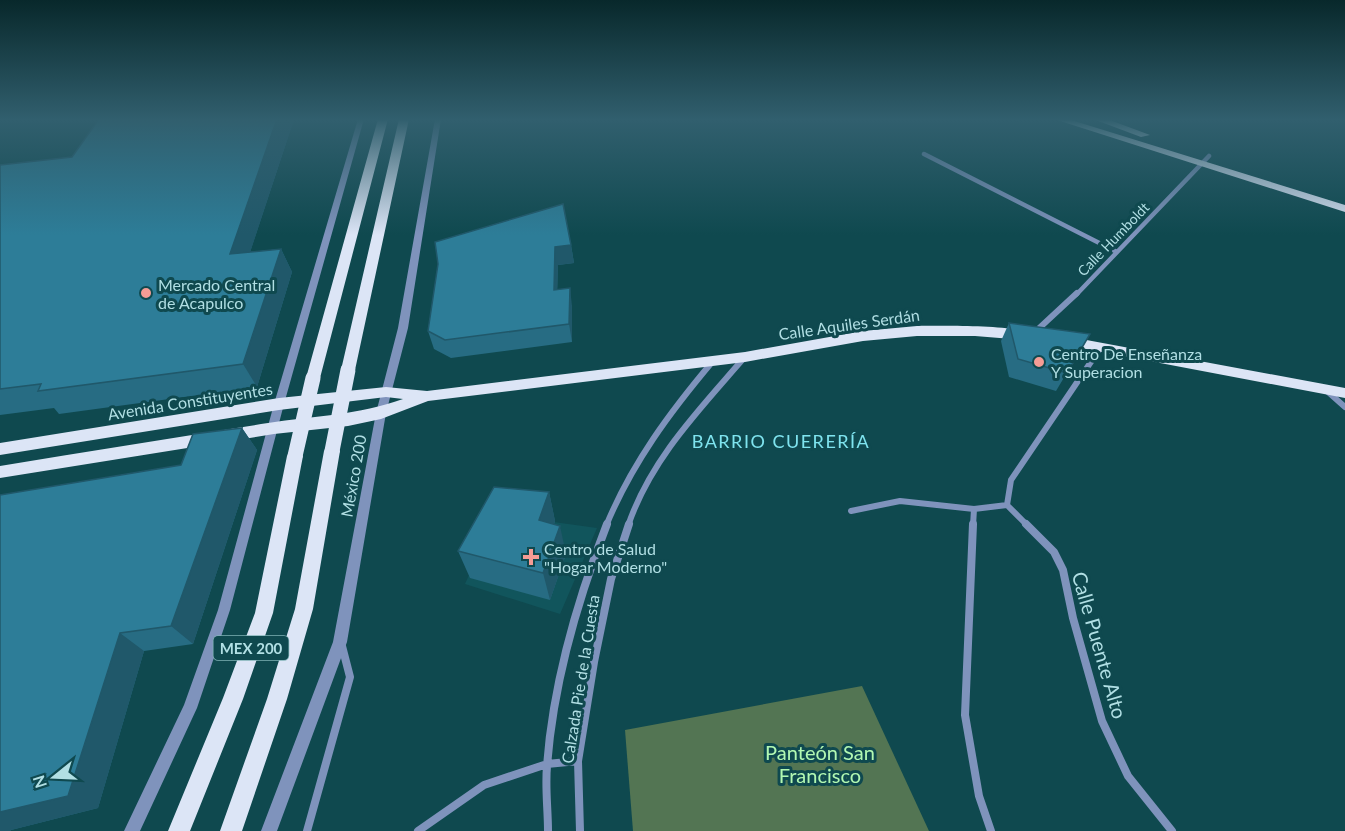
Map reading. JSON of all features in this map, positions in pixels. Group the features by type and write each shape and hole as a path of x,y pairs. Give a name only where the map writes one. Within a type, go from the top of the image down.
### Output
{"main road":[{"name":"MEX 200","path":"179,831 233,699 264,613 295,456 373,158"},
{"name":"MEX 200","path":"231,831 277,699 304,609 348,370 395,158"},
{"path":"1202,158 1345,200"},
{"path":"1203,158 1345,209"},
{"name":"Calle Aquiles Serdán","path":"386,392 427,396 745,357 863,336 918,331 975,331 1030,336 1101,347 1345,393"},
{"name":"Avenida Constituyentes","path":"0,449 279,404 386,392"},
{"name":"Calle Aquiles Serdán","path":"381,413 427,396"},
{"path":"0,472 381,413"}],"street":[{"path":"132,831 190,708 217,632 279,404 351,158"},
{"name":"México 200","path":"269,831 340,642 381,413 403,328 432,158"},
{"path":"931,158 1117,252"},
{"name":"Calle Humboldt","path":"1030,336 1061,310 1206,159"},
{"path":"851,511 900,501 974,509 1007,505 1011,480 1101,347"},
{"name":"Calzada Pie de la Cuesta","path":"580,831 578,761 594,663 611,579 633,512 659,460 745,357"},
{"name":"Calzada Pie de la Cuesta","path":"548,831 547,764 564,664 587,579 614,507 643,452 666,417 714,360"},
{"path":"1324,388 1345,407"},
{"name":"Calle Puente Alto","path":"1007,505 1054,552 1063,570 1073,618 1102,721 1128,776 1172,831"},
{"path":"974,509 965,715 979,795 992,831"},
{"path":"307,831 350,677 340,642"},
{"path":"418,831 484,786 547,764 578,761"}],"shaded area":[{"name":"Centro de Salud \"Hogar Moderno\"","path":"499,508 539,520 597,528 560,614 465,584"}],"green space":[{"name":"Panteón San Francisco","path":"862,686 929,831 633,831 625,730"}],"building":[{"name":"Mercado Central de Acapulco","path":"65,158 263,158 230,254 281,249 243,364 38,391 41,384 0,389 0,165"},
{"path":"563,204 571,245 555,247 554,290 570,288 569,324 445,340 428,331 438,264 435,242"},
{"path":"1009,323 1090,334 1067,373 1018,359"},
{"path":"242,428 171,626 120,633 68,796 0,812 0,495 181,465 193,434"},
{"path":"494,487 549,492 539,520 560,526 543,573 458,551"}],"place":[{"name":"Mercado Central de Acapulco","path":"146,293"},
{"name":"Centro De Enseñanza Y Superacion","path":"1039,362"},
{"name":"Centro de Salud \"Hogar Moderno\"","path":"531,557"}],"district":[{"name":"BARRIO CUERERÍA","path":"781,441"}]}
